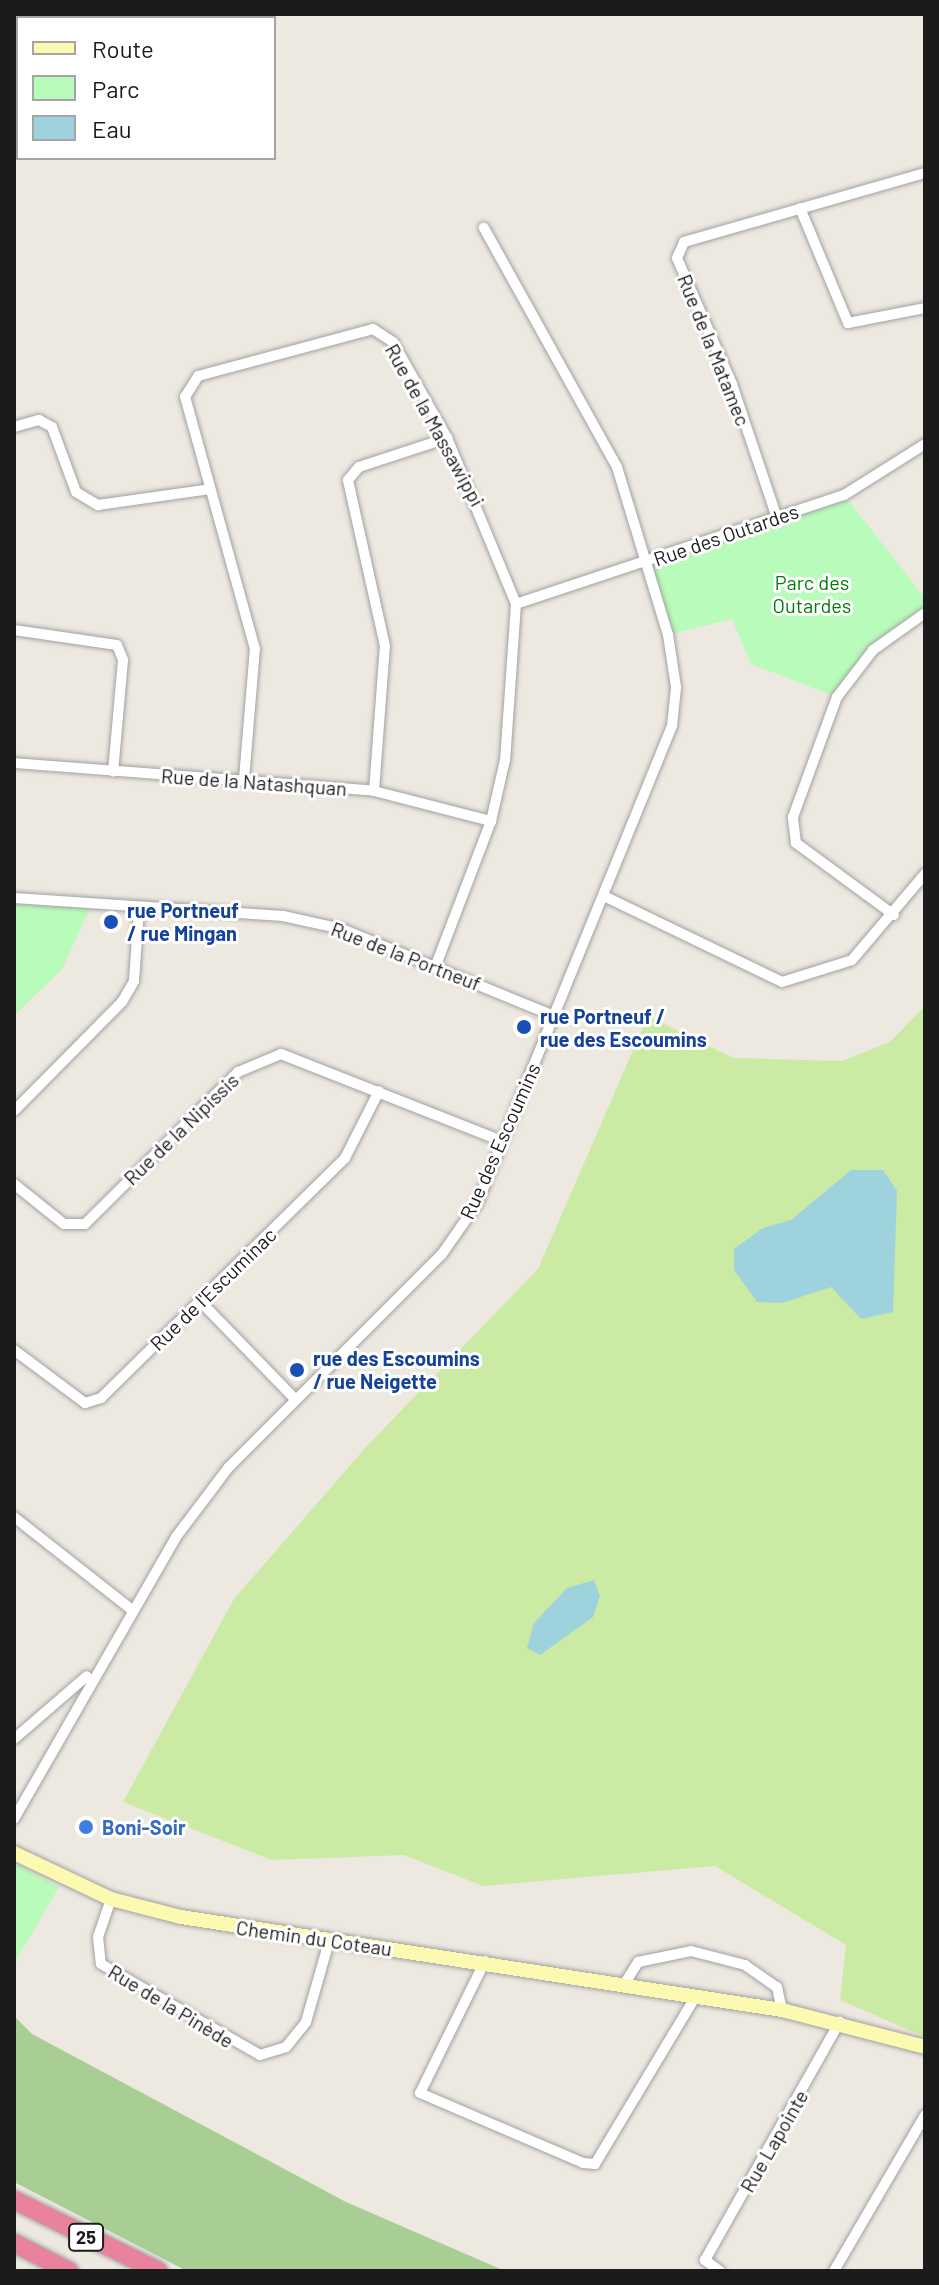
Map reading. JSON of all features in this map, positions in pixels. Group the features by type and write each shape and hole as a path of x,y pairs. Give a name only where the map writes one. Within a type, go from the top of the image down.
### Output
{"highway":[{"name":"25","path":"14,2200 158,2271"},
{"name":"25","path":"14,2243 69,2271"}],"street":[{"name":"Rue de la Matamec","path":"776,515 732,384 677,258 684,242 925,173"},
{"path":"800,208 848,323 925,308"},
{"name":"Rue des Escoumins","path":"14,1819 131,1609 229,1467 294,1398 442,1254 477,1204 606,897 672,726 676,687 668,635 617,467 484,228"},
{"name":"Rue de la Massawippi","path":"244,779 255,649 185,397 198,376 373,329 393,342 447,438 516,604 512,701 491,821 436,965"},
{"path":"14,427 39,420 52,427 76,492 98,505 210,489"},
{"path":"374,791 385,646 348,480 359,467 447,438"},
{"name":"Rue des Outardes","path":"516,604 644,564 776,515 844,495 925,444"},
{"path":"894,915 796,843 793,817 837,697 873,650 925,613"},
{"path":"14,630 117,645 123,660 113,772"},
{"name":"Rue de la Natashquan","path":"14,763 374,791 491,821"},
{"path":"606,897 782,982 852,960 894,915 925,874"},
{"name":"Rue de la Portneuf","path":"14,898 139,909 283,916 342,929 554,1016"},
{"path":"14,1111 122,1002 134,981 139,909"},
{"name":"Rue de la Nipissis","path":"14,1184 64,1224 85,1224 238,1072 281,1054 502,1141"},
{"name":"Rue de l'Escuminac","path":"14,1350 85,1403 101,1398 345,1158 379,1091"},
{"path":"200,1301 294,1398"},
{"path":"14,1517 131,1609"},
{"name":"Rue des Escoumins","path":"14,1739 100,1663"},
{"name":"Chemin du Coteau","path":"14,1853 111,1899 329,1942 485,1961 782,2010 840,2021 925,2047"},
{"name":"Rue de la Pinède","path":"111,1899 98,1937 101,1964 260,2055 286,2047 306,2022 329,1942"},
{"path":"625,1983 638,1962 691,1951 745,1965 777,1987 782,2010"},
{"path":"485,1961 420,2093 583,2163 595,2164 696,1996"},
{"name":"Rue Lapointe","path":"720,2271 705,2260 840,2021"},
{"path":"834,2271 925,2115"}],"green space":[{"name":"Parc des Outardes","path":"844,495 925,598 925,613 873,650 837,697 751,664 732,619 668,635 644,564"},
{"path":"14,896 92,904 62,969 14,1016"},
{"path":"925,1006 925,2037 840,2000 846,1945 715,1866 483,1886 404,1855 272,1860 123,1802 234,1599 367,1446 538,1269 648,1016 733,1058 842,1061 890,1042"},
{"path":"14,1863 59,1887 14,1964"},
{"path":"14,2016 32,2034 346,2202 505,2271 187,2271 14,2182"}],"water":[{"path":"851,1170 883,1170 897,1191 893,1312 861,1319 831,1287 782,1303 757,1302 734,1270 734,1249 763,1228 791,1220"},
{"path":"594,1580 600,1596 593,1617 540,1655 527,1648 534,1623 567,1588"}],"place":[{"name":"rue Portneuf / rue Mingan","path":"111,922"},
{"name":"rue Portneuf / rue des Escoumins","path":"524,1027"},
{"name":"rue des Escoumins / rue Neigette","path":"297,1370"},
{"name":"Boni-Soir","path":"86,1827"}]}
